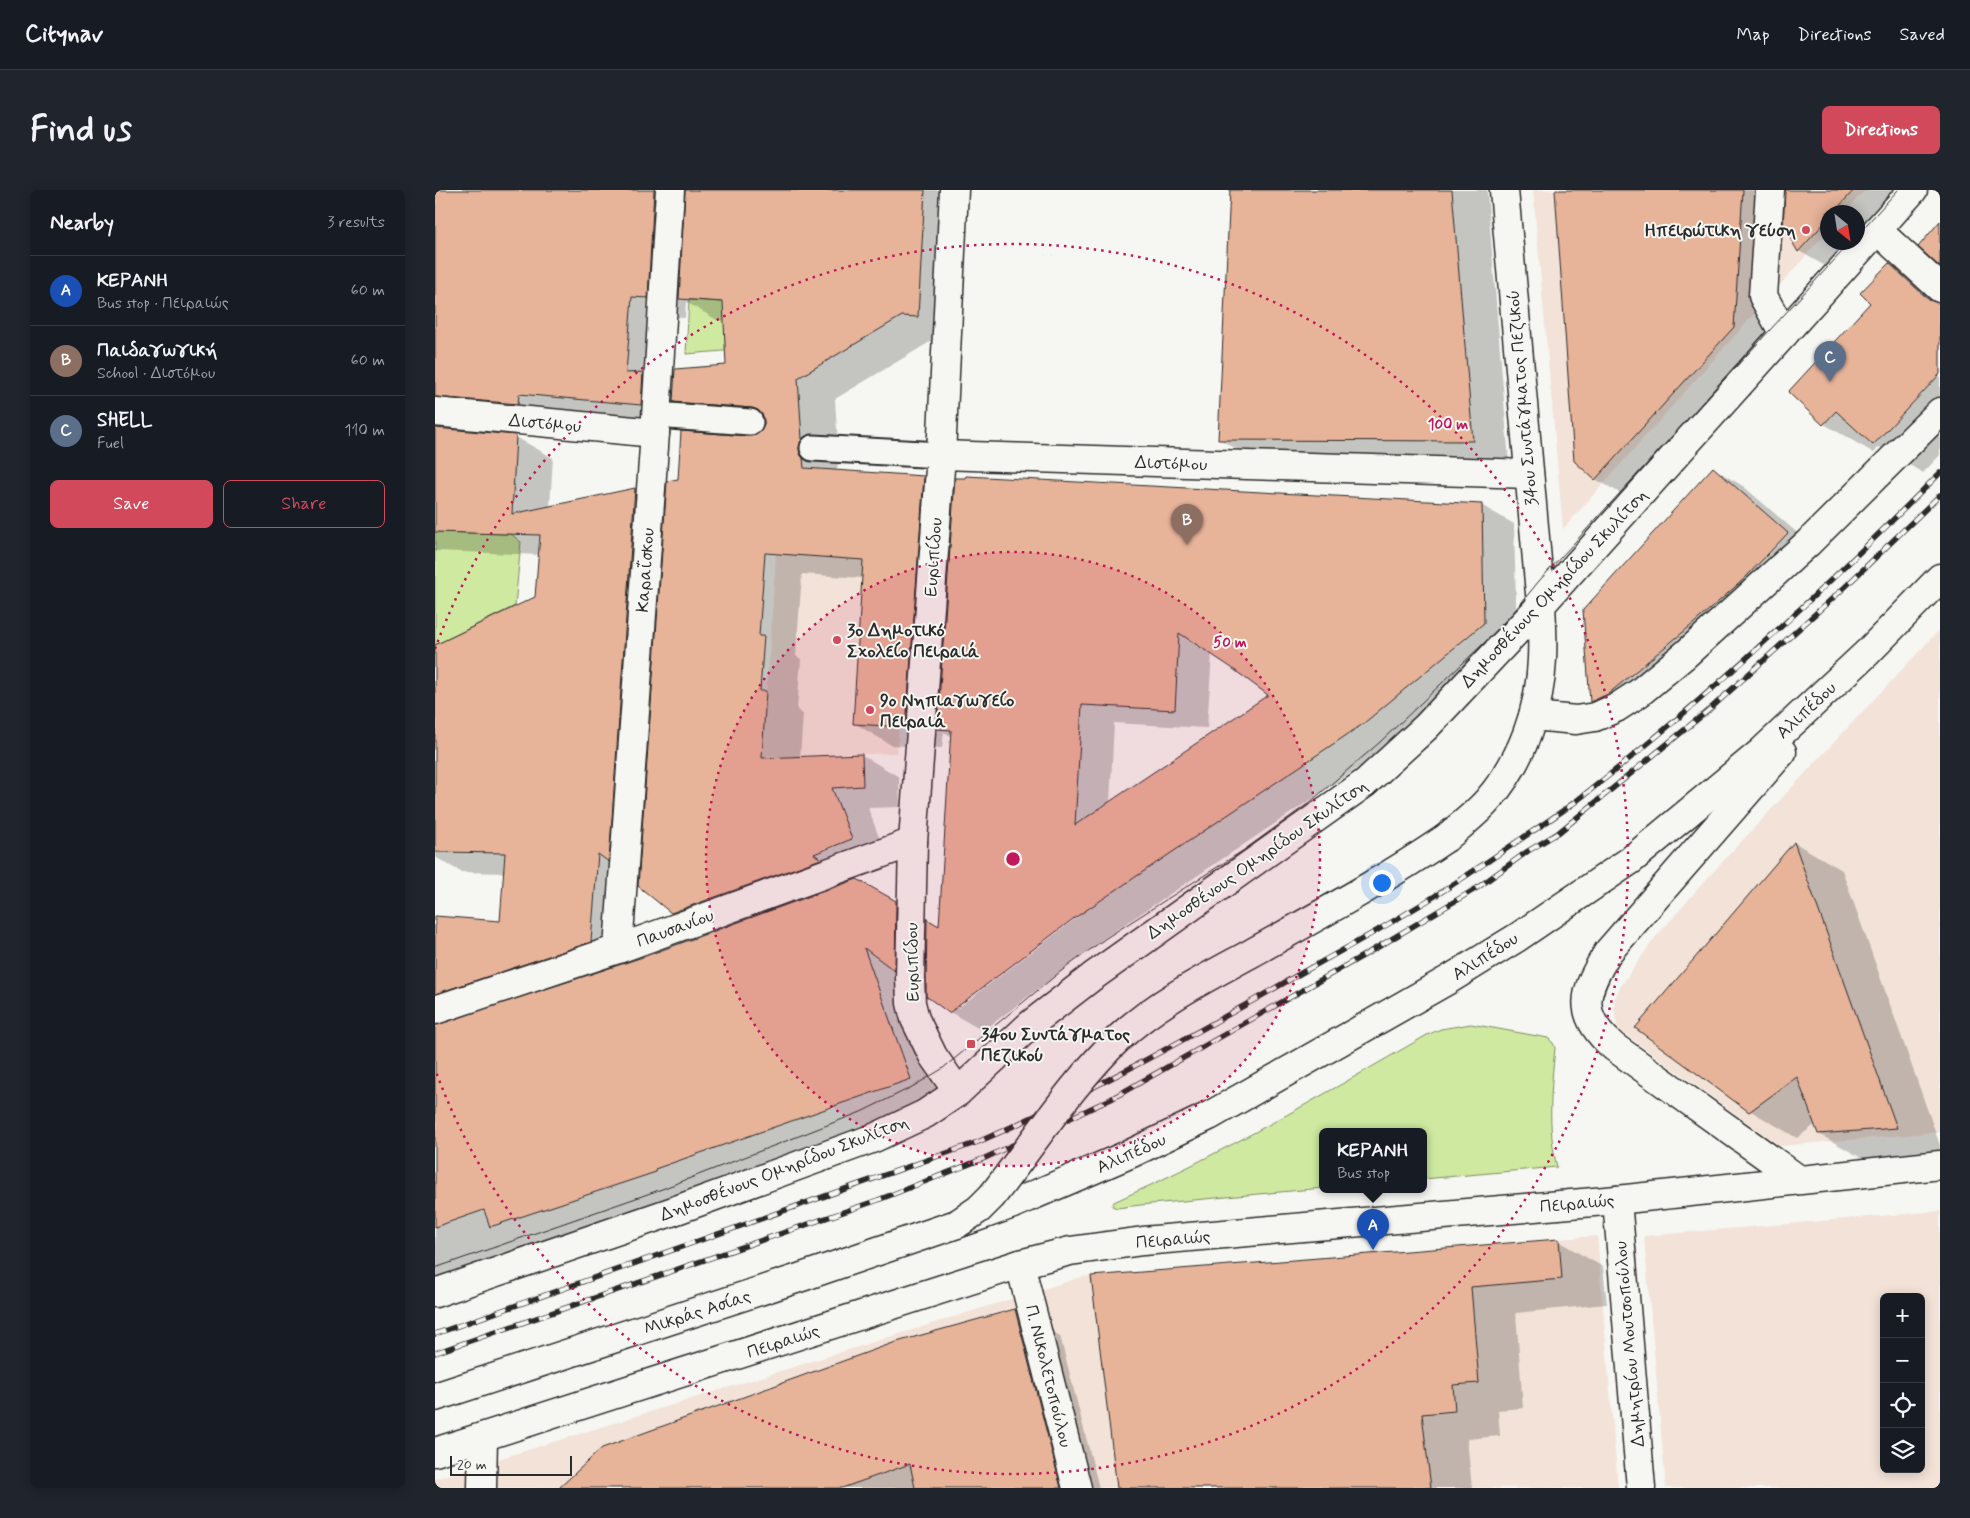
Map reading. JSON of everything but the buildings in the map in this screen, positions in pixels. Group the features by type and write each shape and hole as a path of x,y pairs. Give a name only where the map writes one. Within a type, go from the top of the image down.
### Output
{"main road":[{"name":"Καραΐσκου","path":"618,949 656,424 670,190"},
{"name":"Ευριπίδου","path":"954,190 941,455 913,842 910,933 911,1003 915,1019 933,1056 958,1092"},
{"name":"34ου Συντάγματος Πεζικού","path":"957,1224 979,1210 992,1196 1072,1091 1095,1063 1121,1037 1147,1015 1206,978 1393,873 1446,838 1488,800 1504,779 1524,742 1533,716 1542,660 1541,605 1503,190"},
{"path":"1770,190 1763,296 1784,334"},
{"name":"Δημοσθένους Ομηρίδου Σκυλίτση","path":"435,1293 671,1212 874,1138 925,1114 958,1092 1031,1024 1085,983 1365,784 1426,727 1541,605 1913,190"},
{"path":"1877,230 1940,288"},
{"name":"Διστόμου","path":"435,412 656,424"},
{"path":"1533,716 1577,720 1595,717 1616,708 1639,693 1686,654 1808,543 1940,412"},
{"name":"Διστόμου","path":"941,455 1529,474"},
{"name":"Αλιπέδου","path":"957,1224 1013,1204 1132,1154 1209,1116 1383,1018 1518,937 1631,860 1761,753 1867,653 1940,578"},
{"path":"1798,1179 1600,1036 1590,1021 1587,1008 1588,995 1595,976 1608,952 1867,653"},
{"name":"Παυσανίου","path":"435,1010 618,949 913,842"},
{"name":"Πειραιώς","path":"435,1452 1048,1256 1101,1246 1617,1200 1940,1165"},
{"name":"Δημητρίου Μουτσοπούλου","path":"1617,1200 1641,1488"},
{"name":"Μικράς Ασίας","path":"435,1397 796,1279 957,1224"},
{"name":"Π. Νικολετοπούλου","path":"1020,1264 1077,1488"},
{"path":"482,1488 483,1437"}],"lane":[{"name":"Διστόμου","path":"656,424 750,422"},
{"name":"Διστόμου","path":"813,448 941,455"}],"shaded area":[{"path":"1533,190 1865,190 1851,205 1820,205 1820,240 1563,529"},
{"name":"3ο Δημοτικό Σχολείο Πειραιά","path":"782,467 916,475 897,753 788,757 762,756"},
{"path":"1940,629 1940,1132 1780,1146 1618,1029 1614,1000 1620,987 1655,938 1712,873"},
{"path":"1940,1211 1940,1488 1666,1488 1644,1236"},
{"path":"1597,1236 1618,1488 435,1488 435,1479 1082,1277"}],"green space":[{"path":"689,300 772,305 748,349 686,354"},
{"path":"435,532 511,534 521,542 515,606 435,645"},
{"path":"1471,1024 1548,1038 1553,1043 1555,1048 1551,1093 1551,1123 1557,1167 1427,1179 1427,1128 1319,1128 1319,1188 1117,1208 1112,1206 1114,1202 1194,1164 1273,1123 1427,1035 1441,1029"}],"tram line":[{"path":"1865,226 1898,190"},
{"path":"435,1268 662,1189 861,1112 912,1087 942,1069 1060,972 1106,938 1244,850 1309,803 1379,743 1504,624 1539,581 1844,250"}],"railway":[{"path":"435,1334 978,1142 1143,1062 1365,937 1439,893 1553,818 1631,757 1723,680 1767,640 1940,473"},
{"path":"435,1353 878,1200 985,1158 1111,1099 1368,953 1477,888 1528,851 1558,833 1710,709 1845,587 1940,495"}],"place":[{"name":"Ηπειρώτικη γεύση","path":"1806,230"},
{"name":"SHELL","path":"1830,382"},
{"name":"Παιδαγωγική","path":"1187,545"},
{"name":"3ο Δημοτικό Σχολείο Πειραιά","path":"837,640"},
{"name":"9o Νηπιαγωγείο Πειραιά","path":"870,710"},
{"name":"34ου Συντάγματος Πεζικού","path":"971,1044"},
{"name":"ΚΕΡΑΝΗ","path":"1373,1250"}]}
